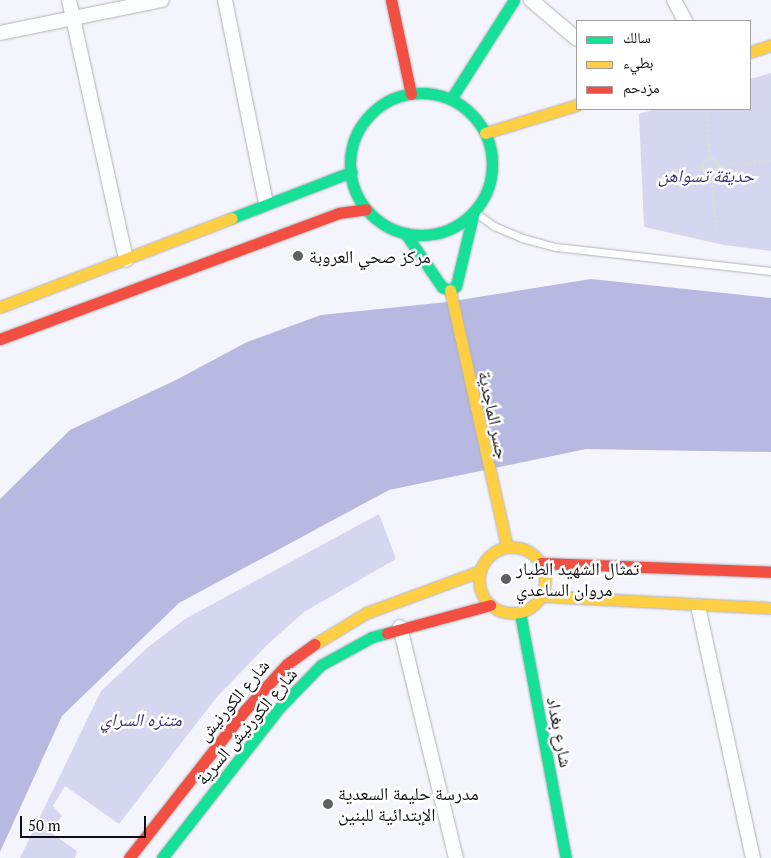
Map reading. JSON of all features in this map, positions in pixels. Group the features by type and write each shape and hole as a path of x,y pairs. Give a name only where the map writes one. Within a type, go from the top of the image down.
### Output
{"main road":[{"path":"390,0 411,94"},
{"path":"451,99 514,0"},
{"path":"751,52 771,45"},
{"path":"405,233 442,287 450,290 456,286 474,211 485,194 491,174 491,153 485,133 471,114 451,99 431,94 411,94 390,100 368,118 359,130 352,150 351,172 356,192 366,209 383,224 405,233 420,235 449,229 474,211"},
{"path":"485,133 576,105"},
{"path":"0,307 351,172"},
{"path":"0,339 339,213 366,209"},
{"name":"جسر الماجدية","path":"450,290 490,481 507,547"},
{"path":"507,547 523,548 541,563 546,579 542,596 536,603 520,613 504,612 490,605 482,593 480,571 493,553 507,547"},
{"path":"541,563 771,572"},
{"name":"شارع الكورنيش","path":"129,858 245,710 287,664 338,627 366,613 480,571"},
{"path":"542,596 698,606 771,608"},
{"name":"شارع الكورنيش السرية","path":"162,858 280,707 321,666 346,649 400,627 490,605"},
{"name":"شارع بغداد","path":"520,613 566,858"}],"street":[{"path":"69,0 72,21 126,260"},
{"path":"0,33 72,21 162,0"},
{"path":"225,0 266,204"},
{"path":"531,0 576,37"},
{"path":"674,0 684,20"},
{"path":"698,606 753,858"},
{"path":"400,627 456,858"}],"lane":[{"path":"474,211 501,229 556,247 771,271"}],"path":[{"path":"706,110 710,158 719,166"},
{"path":"668,171 702,167 710,158"},
{"path":"711,175 719,166 771,160"},
{"path":"702,167 711,175 716,227"}],"green space":[{"name":"حديقة تسواهن","path":"771,73 771,251 724,245 644,227 639,114 653,110 751,110 751,79"},
{"name":"متنزه السراي","path":"379,514 396,559 304,612 267,645 216,698 119,824 65,786 53,806 62,816 50,832 77,851 75,858 20,858 101,691 147,648 185,619"}],"shaded area":[{"path":"591,279 771,298 771,452 586,449 389,490 179,603 62,716 0,852 0,499 70,430 176,380 247,342 321,315 447,302"}],"traffic: fast":[{"path":"451,99 514,0"},
{"path":"421,93 448,99 460,105 471,114 480,125 486,137 492,164 486,191 480,203 471,214 460,223 448,229 421,235 394,229 382,223 371,214 362,203 356,191 350,164 356,137 362,125 371,114 382,105 394,99 421,93"},
{"path":"232,218 351,172"},
{"path":"405,233 442,287 450,290 456,286 474,211"},
{"path":"520,613 566,858"},
{"path":"162,858 280,707 321,665 372,637 387,633"}],"traffic: slow":[{"path":"751,52 771,45"},
{"path":"485,133 576,105"},
{"path":"0,307 232,218"},
{"path":"450,290 507,547"},
{"path":"506,547 518,547 536,556 543,567 545,580 543,593 536,604 525,611 506,613 493,608 484,599 479,586 479,574 484,561 493,552 506,547"},
{"path":"315,644 366,613 480,571"},
{"path":"542,596 771,608"}],"traffic: jam":[{"path":"391,0 411,94"},
{"path":"0,339 339,213 366,209"},
{"path":"541,563 771,572"},
{"path":"387,633 490,605"},
{"path":"129,858 245,710 287,664 315,644"}],"place":[{"name":"مركز صحي العروبة","path":"298,256"},
{"name":"تمثال الشهيد الطيار مروان الساعدي","path":"506,579"},
{"name":"مدرسة حليمة السعدية الإبتدائية للبنين","path":"328,804"}]}
